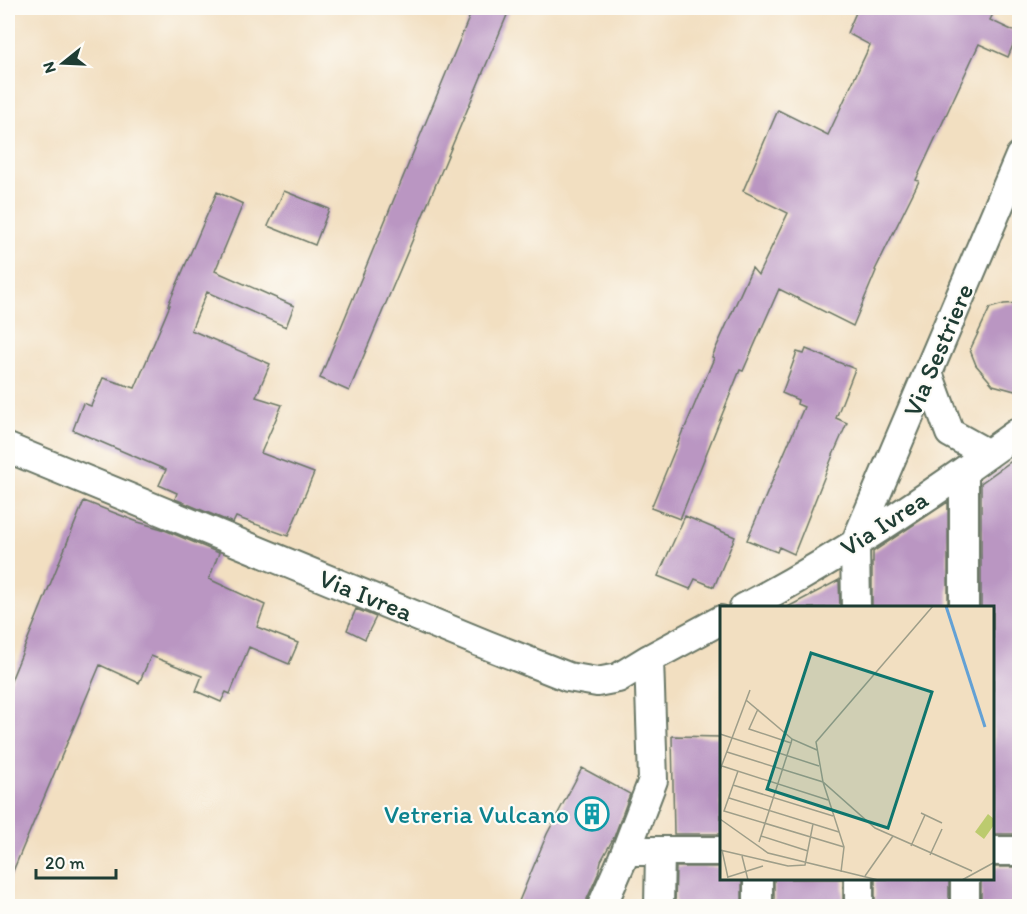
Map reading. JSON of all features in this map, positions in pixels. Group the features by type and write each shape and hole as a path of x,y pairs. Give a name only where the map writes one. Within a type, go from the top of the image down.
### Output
{"street":[{"name":"Via Sestriere","path":"855,544 1020,156"},
{"path":"928,373 950,433 988,454"},
{"name":"Via Ivrea","path":"750,606 855,544 1020,431"},
{"name":"Via Ivrea","path":"8,448 568,677 597,682 618,678 720,621"},
{"path":"964,471 964,606"},
{"path":"855,544 856,606"},
{"path":"602,906 626,851 652,780 649,659"},
{"path":"626,851 720,851"},
{"path":"658,906 660,851"},
{"path":"994,851 1020,851"},
{"path":"758,881 758,906"},
{"path":"859,881 859,906"},
{"path":"965,881 965,906"}],"building":[{"path":"473,8 510,8 349,391 320,378"},
{"path":"858,8 996,8 990,20 1018,33 1008,57 979,44 916,180 919,181 875,270 853,326 779,289 743,371 740,370 680,519 651,508 714,358 712,357 752,268 758,275 788,213 743,191 778,110 828,135 870,45 847,33"},
{"path":"284,191 329,209 315,245 268,226"},
{"path":"217,192 243,204 215,271 294,306 286,327 207,292 191,330 270,364 256,397 282,405 261,453 314,473 288,536 236,517 233,523 175,499 177,493 159,485 166,470 73,430 83,403 91,406 103,378 135,388"},
{"path":"1020,303 1020,380 1015,391 993,385 976,365 970,350 990,308"},
{"path":"806,349 855,369 836,418 847,423 794,554 779,547 777,552 747,540 804,407 797,404 798,400 782,393 797,352 804,354"},
{"path":"1020,455 1020,834 994,834 994,606 981,606 981,483"},
{"path":"84,501 162,529 219,553 209,579 265,605 257,627 298,643 289,664 249,647 230,694 226,692 221,702 196,691 202,676 151,656 139,683 100,665 8,883 8,688"},
{"path":"948,502 948,606 872,606 873,552"},
{"path":"685,516 735,537 714,587 695,579 690,589 658,576"},
{"path":"839,580 840,606 790,606"},
{"path":"356,609 376,617 365,639 347,630"},
{"path":"672,736 720,737 720,834 674,834"},
{"path":"582,768 630,794 614,837 601,861 586,906 517,906 547,834"},
{"path":"676,867 720,867 720,881 742,881 742,906 675,906"},
{"path":"994,867 1020,867 1020,906 981,906 981,881 994,881"},
{"path":"774,881 843,881 843,906 774,906"},
{"path":"875,881 949,881 949,906 875,906"}],"place":[{"name":"Vetreria Vulcano","path":"592,814"}]}
